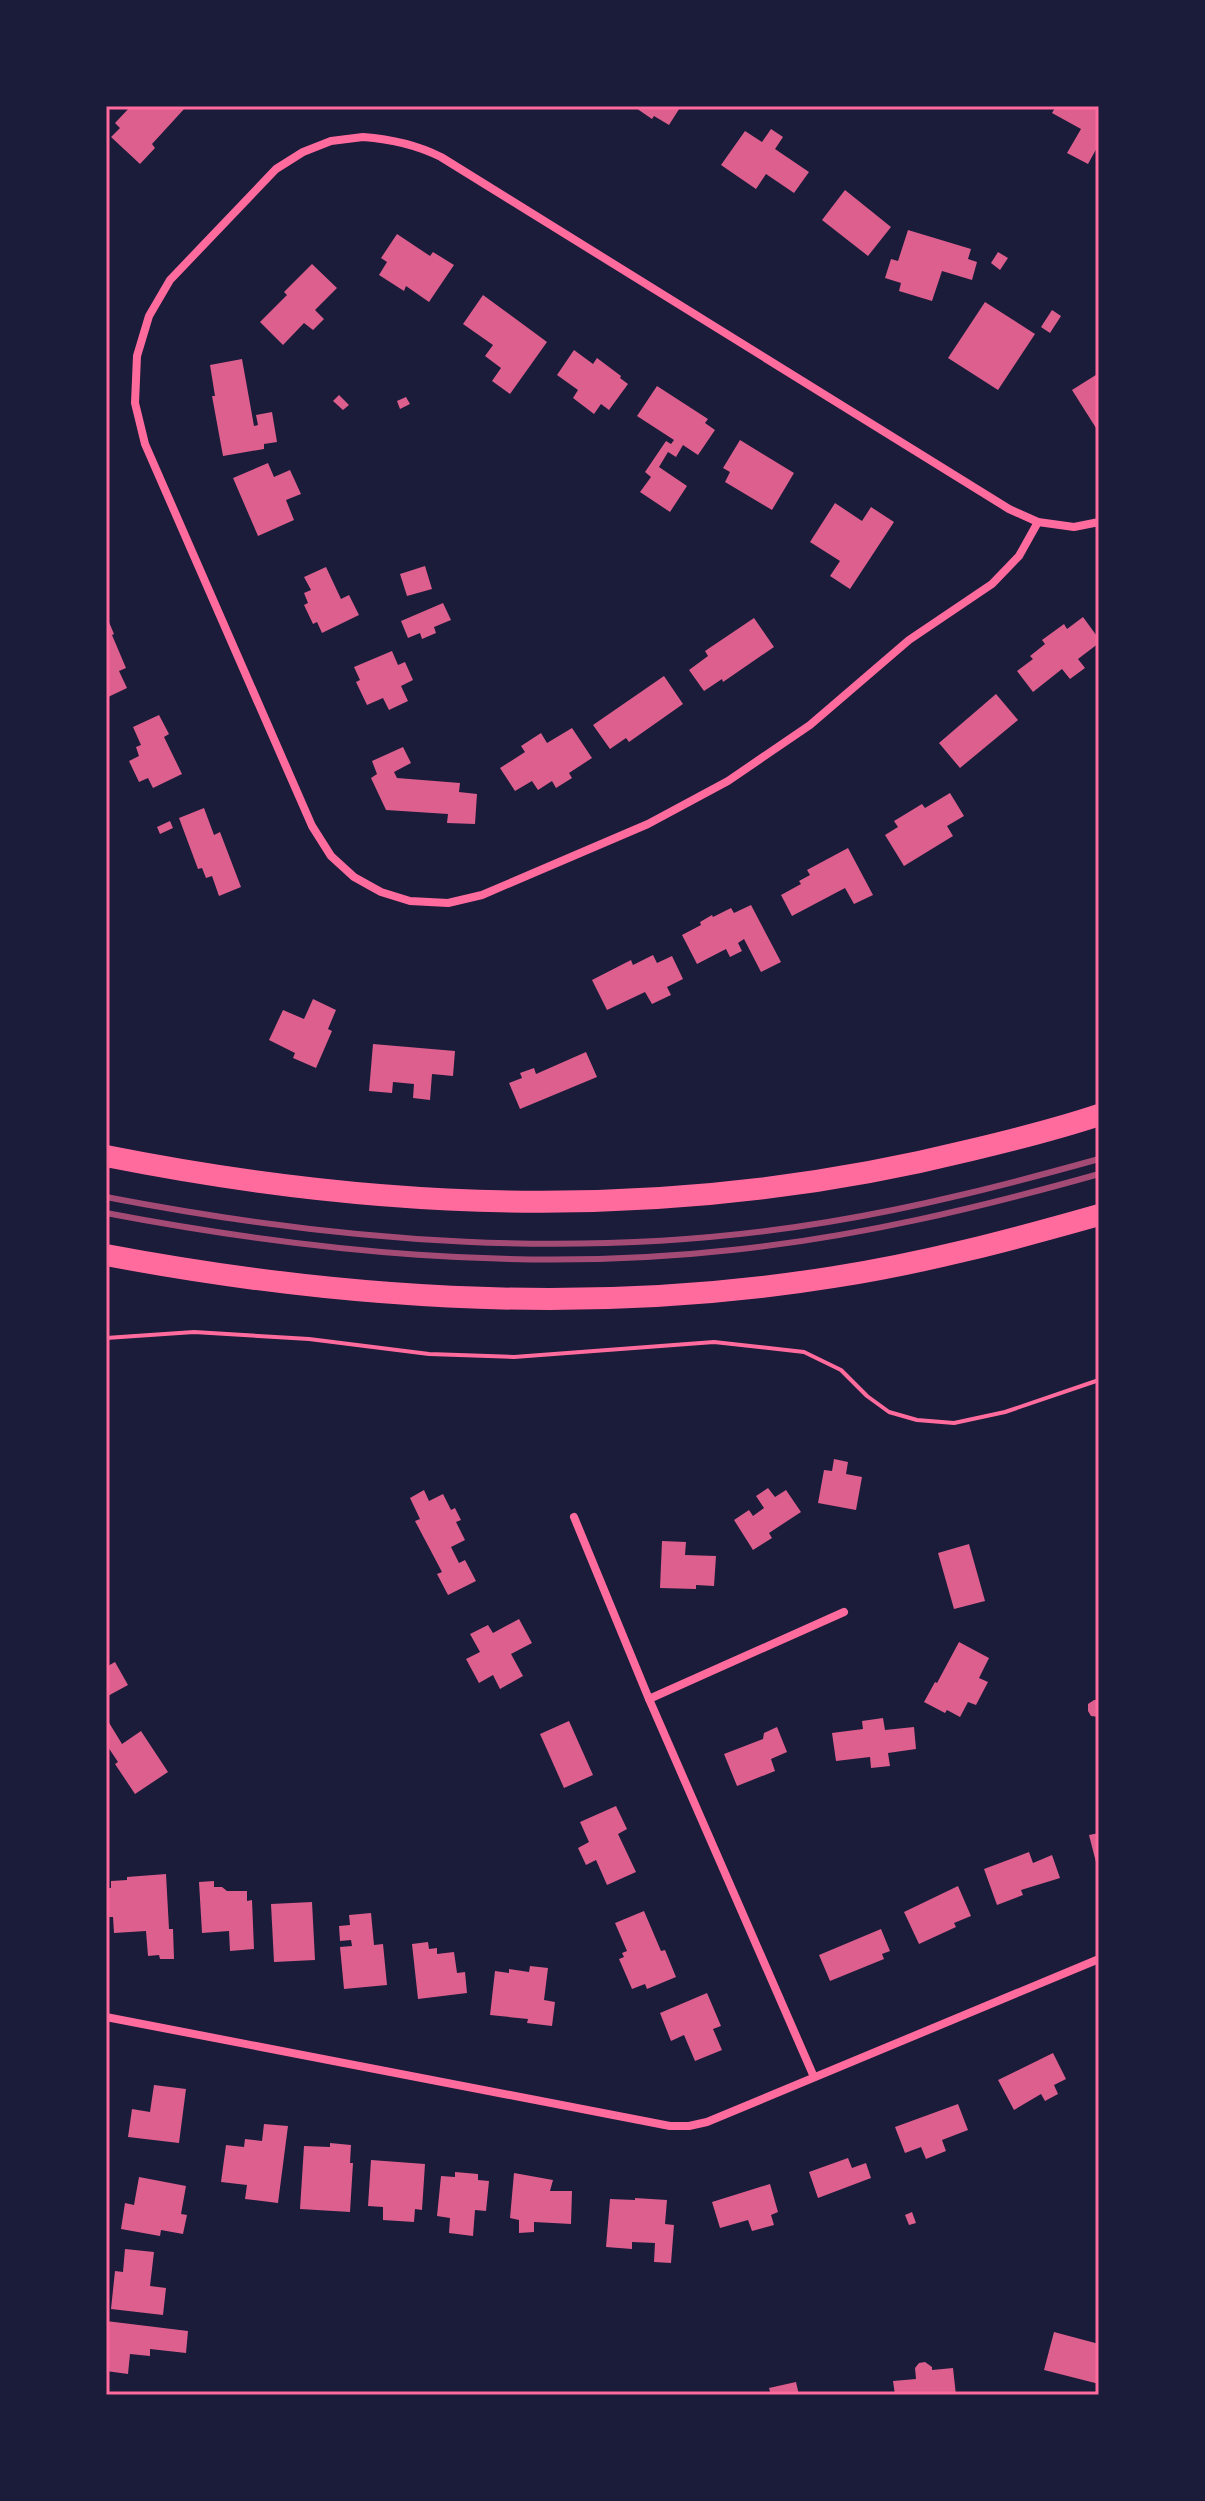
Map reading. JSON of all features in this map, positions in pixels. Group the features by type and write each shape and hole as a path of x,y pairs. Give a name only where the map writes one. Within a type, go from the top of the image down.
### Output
{"highway":[{"path":"106,1156 247,1181 353,1194 542,1203 724,1194 818,1182 905,1166 1099,1115"},
{"path":"106,1255 254,1280 345,1290 543,1299 734,1290 833,1277 925,1261 1099,1215"}],"street":[{"path":"1038,522 1019,556 992,584 909,640 810,725 728,781 648,824 482,895 448,903 410,901 381,892 354,877 331,856 312,826 145,444 135,403 137,356 149,316 170,280 276,169 303,152 331,141 363,137 394,139 441,157 1009,509 1038,522 1074,527 1099,522"},
{"path":"574,1517 649,1699 814,2077"},
{"path":"649,1699 844,1612"},
{"path":"106,2017 670,2126 689,2126 707,2122 1099,1959"}],"path":[{"path":"106,1338 209,1333 309,1339 429,1354 514,1357 714,1342 804,1352 841,1370 867,1396 889,1412 917,1420 954,1423 1005,1412 1099,1380"}],"building":[{"path":"131,106 185,108 152,144 155,148 140,164 111,137 120,128 115,123"},
{"path":"633,106 681,106 669,125 654,116 652,119"},
{"path":"1056,106 1099,106 1099,144 1088,164 1067,153 1081,129 1052,113"},
{"path":"771,129 783,137 775,149 809,172 794,193 766,174 756,189 721,165 745,131 762,142"},
{"path":"845,190 891,227 868,256 822,220"},
{"path":"908,230 971,249 968,259 977,262 972,280 942,271 932,301 899,291 901,283 885,278 891,259 898,261"},
{"path":"397,234 430,256 433,252 454,265 429,302 406,286 404,291 379,275 387,262 381,258"},
{"path":"998,252 1008,258 1000,270 991,263"},
{"path":"312,264 337,288 315,310 324,319 313,330 304,323 283,345 260,322"},
{"path":"483,295 547,342 510,394 492,381 501,368 485,356 493,345 463,324"},
{"path":"985,302 1035,334 998,390 948,358"},
{"path":"1052,310 1061,316 1050,333 1041,327"},
{"path":"574,350 593,364 597,358 628,384 609,410 601,404 594,414 573,398 578,390 557,375"},
{"path":"242,359 254,426 258,425 256,415 272,412 277,442 264,444 264,449 223,456 212,396 215,396 210,365"},
{"path":"1099,373 1099,426 1096,428 1072,390"},
{"path":"657,386 708,419 705,423 715,430 698,455 683,445 676,457 668,452 659,467 687,486 670,512 640,492 651,477 645,472 666,441 671,444 674,440 637,416"},
{"path":"339,395 349,405 343,410 333,401"},
{"path":"406,397 410,404 400,409 397,401"},
{"path":"740,440 794,473 772,510 725,482 730,472 723,468"},
{"path":"268,463 274,477 290,470 301,494 286,500 294,520 258,536 233,478"},
{"path":"835,503 862,521 871,507 894,522 850,589 830,576 840,561 810,542"},
{"path":"425,566 432,589 407,596 400,574"},
{"path":"326,567 341,599 349,595 359,615 322,633 317,622 313,624 304,605 308,603 304,593 311,590 304,577"},
{"path":"443,603 451,620 434,627 436,633 422,639 420,633 408,638 401,621"},
{"path":"106,615 126,668 119,671 127,688 106,698"},
{"path":"1083,617 1099,639 1099,643 1078,659 1085,668 1070,679 1062,669 1033,692 1017,671 1033,659 1030,656 1045,644 1042,640 1064,624 1067,629"},
{"path":"754,618 774,647 723,682 722,679 704,691 689,670 708,656 705,651"},
{"path":"392,651 398,665 405,662 413,680 401,686 408,701 389,710 383,698 367,705 356,682 360,680 354,667"},
{"path":"664,676 683,704 629,742 626,738 610,749 593,725"},
{"path":"996,694 1018,720 960,768 939,743"},
{"path":"159,715 169,734 164,737 182,774 153,788 148,778 139,782 129,761 139,756 136,747 141,745 133,727"},
{"path":"572,728 592,758 569,773 572,778 556,788 552,781 538,790 532,781 515,791 500,768 525,752 521,746 541,733 547,743"},
{"path":"403,747 411,763 394,772 397,778 460,783 459,792 477,794 475,824 447,823 448,814 386,810 371,778 377,774 372,761"},
{"path":"950,793 964,816 947,826 953,836 904,866 885,835 898,827 894,821 922,804 925,808"},
{"path":"204,808 214,835 220,832 241,887 219,896 212,876 206,878 202,868 198,869 179,818"},
{"path":"170,821 173,828 160,834 157,827"},
{"path":"848,848 873,895 854,904 845,888 792,916 781,895 801,884 799,881 810,875 807,870"},
{"path":"751,905 781,962 761,972 744,939 738,943 742,951 730,957 726,949 697,964 682,935 712,915 731,908 734,913"},
{"path":"653,955 657,963 672,956 683,979 667,987 671,995 652,1004 645,992 607,1010 592,980 631,960 633,965"},
{"path":"313,999 336,1010 328,1029 332,1031 316,1068 293,1058 295,1053 269,1040 283,1010 304,1019"},
{"path":"373,1044 455,1051 453,1076 432,1074 430,1100 413,1098 414,1084 393,1082 392,1093 369,1091"},
{"path":"586,1052 597,1077 520,1109 509,1083 522,1078 520,1073 534,1068 536,1074"},
{"path":"834,1459 848,1462 846,1474 862,1477 856,1510 818,1503 824,1470 832,1471"},
{"path":"768,1488 775,1497 786,1490 801,1512 769,1533 772,1538 753,1550 734,1520 749,1510 753,1516 764,1508 756,1496"},
{"path":"424,1490 429,1501 443,1494 451,1510 455,1508 461,1520 456,1522 465,1540 451,1547 459,1563 465,1560 476,1581 448,1595 437,1574 442,1572 415,1521 420,1519 410,1498"},
{"path":"662,1541 686,1542 685,1555 716,1556 714,1586 660,1588"},
{"path":"969,1544 985,1601 954,1609 938,1553"},
{"path":"519,1619 532,1643 511,1654 523,1676 500,1689 493,1675 479,1683 466,1659 480,1652 470,1634 488,1625 493,1633"},
{"path":"959,1642 989,1658 979,1678 988,1682 976,1705 968,1702 960,1717 924,1702"},
{"path":"115,1662 128,1685 106,1697 106,1667"},
{"path":"1099,1700 1099,1717 1091,1716 1088,1711 1088,1704"},
{"path":"883,1718 885,1730 914,1727 916,1749 888,1753 890,1766 871,1768 870,1757 836,1761 832,1733 863,1729 862,1721"},
{"path":"108,1721 122,1744 141,1731 168,1772 135,1794 115,1764 118,1762 108,1747 106,1749"},
{"path":"569,1721 593,1775 564,1788 540,1734"},
{"path":"777,1727 787,1752 771,1759 775,1771 737,1786 724,1754 763,1739 764,1733"},
{"path":"616,1806 627,1829 618,1834 636,1872 607,1885 596,1860 586,1865 578,1848 589,1842 580,1822"},
{"path":"1099,1833 1099,1870 1098,1870 1089,1835"},
{"path":"1029,1852 1033,1863 1052,1855 1060,1878 1021,1890 1023,1895 997,1905 984,1869"},
{"path":"166,1874 174,1959 148,1956 146,1931 114,1933 113,1917 107,1917 106,1888 111,1888 111,1881"},
{"path":"214,1881 214,1887 227,1891 247,1891 247,1901 252,1900 254,1949 230,1951 229,1931 202,1933 199,1882"},
{"path":"958,1886 971,1916 954,1923 956,1927 919,1944 904,1912"},
{"path":"312,1902 315,1960 274,1962 271,1904"},
{"path":"644,1911 676,1977 647,1989 645,1984 632,1989 619,1959 627,1951 615,1923"},
{"path":"371,1913 374,1945 383,1944 387,1985 344,1989 340,1947 352,1946 351,1940 340,1941 339,1926 350,1925 349,1915"},
{"path":"881,1929 890,1951 882,1954 884,1959 830,1981 819,1955"},
{"path":"428,1942 429,1949 437,1948 437,1954 454,1952 457,1973 465,1972 467,1993 418,1999 412,1944"},
{"path":"530,1966 548,1968 544,2000 555,2002 552,2026 527,2023 528,2019 490,2015 495,1971 509,1973 509,1969 529,1972"},
{"path":"707,1993 721,2026 713,2029 722,2050 695,2061 684,2035 671,2041 660,2013"},
{"path":"1053,2053 1066,2079 1054,2085 1058,2094 1045,2101 1041,2094 1014,2110 998,2080"},
{"path":"154,2085 186,2089 179,2143 128,2137 132,2109 150,2112"},
{"path":"958,2104 968,2130 942,2140 946,2151 926,2159 921,2147 905,2153 895,2127"},
{"path":"264,2124 288,2126 278,2203 245,2199 247,2185 221,2182 226,2145 244,2147 245,2139 262,2141"},
{"path":"330,2143 351,2145 350,2212 300,2209 304,2146 330,2147"},
{"path":"848,2158 852,2168 866,2163 871,2178 818,2198 809,2172"},
{"path":"371,2160 425,2164 422,2210 415,2209 414,2222 383,2220 383,2207 368,2206"},
{"path":"455,2172 478,2174 478,2180 489,2181 486,2211 475,2210 473,2236 449,2233 450,2218 437,2216 441,2176 455,2177"},
{"path":"514,2173 553,2180 550,2191 572,2191 571,2224 534,2222 534,2232 519,2233 519,2220 510,2218"},
{"path":"139,2177 186,2186 181,2214 187,2215 183,2234 161,2230 160,2236 121,2229 125,2203 134,2205"},
{"path":"770,2184 778,2212 771,2215 774,2225 752,2231 748,2220 720,2228 712,2202"},
{"path":"610,2199 667,2200 665,2224 674,2225 671,2263 654,2262 655,2243 632,2242 632,2249 606,2247"},
{"path":"912,2212 916,2223 909,2225 905,2215"},
{"path":"125,2249 154,2252 150,2286 166,2288 163,2315 111,2309 115,2271 123,2272"},
{"path":"106,2321 188,2331 186,2353 150,2349 150,2356 130,2354 128,2374 106,2371"},
{"path":"1054,2332 1099,2344 1099,2384 1044,2370"},
{"path":"925,2362 932,2370 953,2368 956,2395 895,2395 893,2381 916,2379 915,2368"},
{"path":"796,2382 799,2395 771,2395 769,2388"}],"railway":[{"path":"106,1197 195,1213 375,1236 556,1244 647,1241 738,1234 862,1216 964,1194 1099,1159"},
{"path":"106,1213 261,1238 418,1255 497,1259 654,1257 779,1244 871,1229 963,1210 1099,1174"}]}
